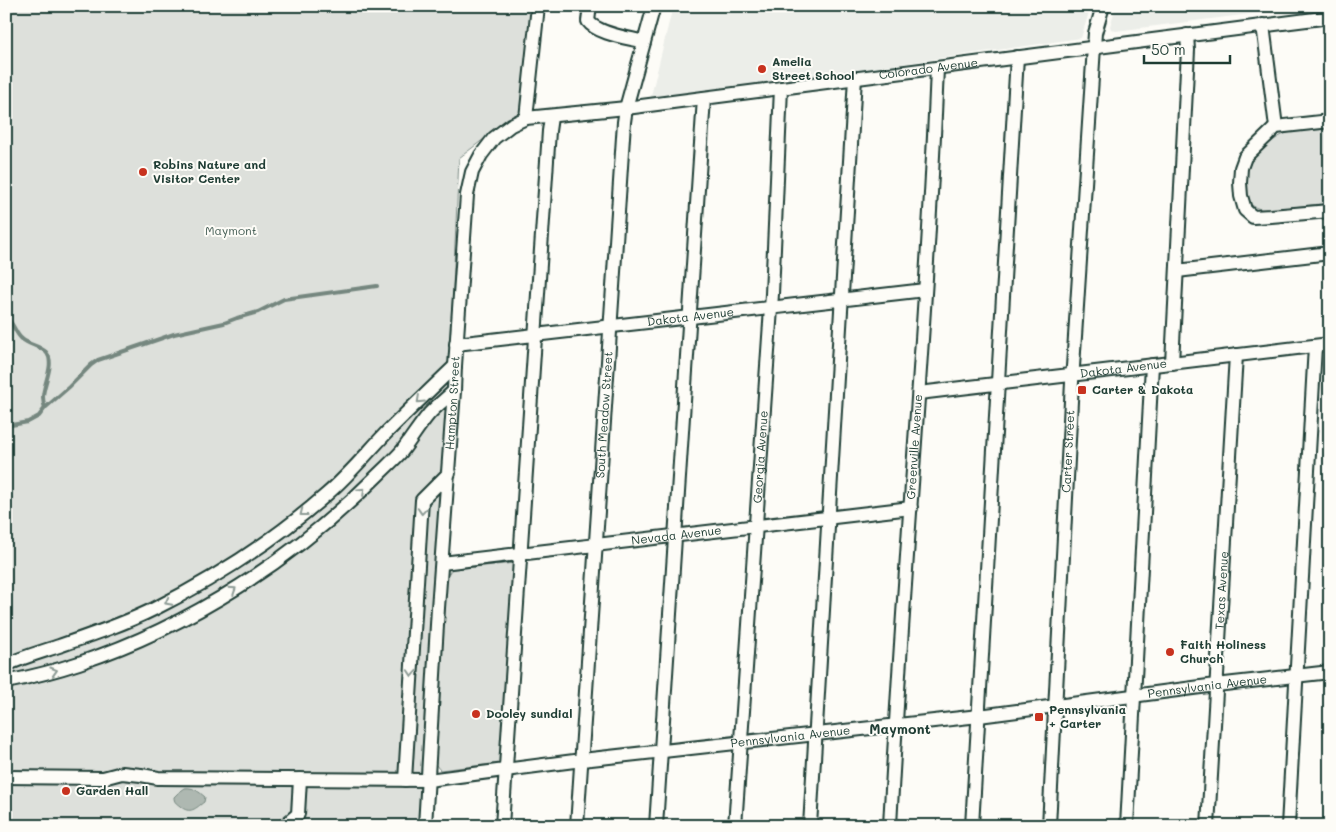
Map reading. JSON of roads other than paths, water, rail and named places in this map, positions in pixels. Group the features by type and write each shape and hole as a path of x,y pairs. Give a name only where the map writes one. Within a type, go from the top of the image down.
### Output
{"street":[{"path":"526,118 538,6"},
{"path":"590,6 588,22 592,26 599,30 644,42"},
{"name":"South Meadow Street","path":"578,826 626,108 654,6"},
{"name":"Carter Street","path":"1049,826 1073,375 1094,47 1095,33 1103,6"},
{"name":"Colorado Avenue","path":"526,118 626,108 1330,17"},
{"path":"1264,25 1276,128"},
{"path":"1172,363 1188,50 1186,35"},
{"path":"972,826 1017,57"},
{"name":"Greenville Avenue","path":"890,826 919,393 937,68"},
{"path":"810,826 856,78"},
{"name":"Georgia Avenue","path":"735,826 771,308 781,88"},
{"path":"656,826 704,98"},
{"path":"502,826 551,117"},
{"name":"Hampton Street","path":"425,826 438,608 467,196 472,172 481,155 494,138 511,125 526,118"},
{"path":"1330,121 1276,128 1245,157 1241,168 1240,183 1245,210 1253,217 1330,211"},
{"path":"1177,272 1330,253"},
{"name":"Dakota Avenue","path":"456,344 925,290"},
{"name":"Dakota Avenue","path":"919,393 1330,344"},
{"path":"1288,826 1315,346"},
{"name":"Texas Avenue","path":"1208,826 1236,355"},
{"path":"1127,826 1152,365"},
{"path":"6,666 18,659 89,636 151,610 190,590 238,561 328,494 412,407 455,366"},
{"path":"6,682 45,674 116,649 152,634 224,595 311,536 343,509 401,451 430,413 454,391"},
{"path":"405,780 422,500 448,473"},
{"name":"Nevada Avenue","path":"442,563 911,508"},
{"name":"Pennsylvania Avenue","path":"6,777 103,778 122,773 158,778 428,780 582,760 979,716 1330,672"},
{"path":"284,826 299,820 300,779"}],"waterway":[{"path":"45,408 98,360 174,334 224,323 258,312 284,299 377,286"},
{"path":"6,317 22,339 46,352 50,362 43,397 45,408 39,416 28,422 6,426"}],"place":[{"name":"Amelia Street School","path":"762,69"},
{"name":"Robins Nature and Visitor Center","path":"143,172"},
{"name":"Carter & Dakota","path":"1082,390"},
{"name":"Faith Holiness Church","path":"1170,652"},
{"name":"Dooley sundial","path":"476,714"},
{"name":"Pennsylvania + Carter","path":"1039,717"},
{"name":"Garden Hall","path":"66,791"}],"district":[{"name":"Maymont","path":"900,729"}]}
